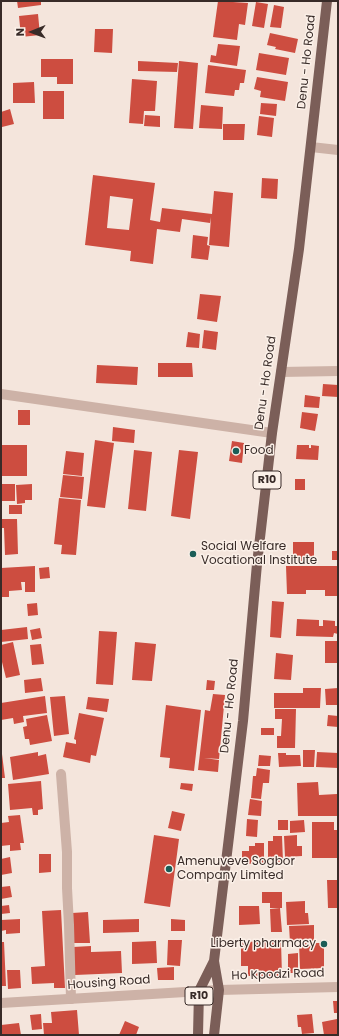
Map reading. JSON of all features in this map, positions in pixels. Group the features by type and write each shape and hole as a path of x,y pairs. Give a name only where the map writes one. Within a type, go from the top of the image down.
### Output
{"main road":[{"name":"Denu - Ho Road","path":"214,1035 219,990 214,961 242,721 257,564 272,433 299,249 327,1"},
{"name":"Denu - Ho Road","path":"198,1035 200,991 214,961"}],"street":[{"path":"311,147 338,150"},
{"path":"281,372 338,371"},
{"path":"1,394 272,433"},
{"path":"61,774 67,852 66,888 69,925 71,999"},
{"name":"Ho Kpodzi Road","path":"219,990 338,987"},
{"name":"Housing Road","path":"1,1003 219,990"}],"building":[{"path":"17,1 41,1 41,5 18,8"},
{"path":"218,1 248,3 245,25 239,24 237,40 213,37"},
{"path":"256,2 268,4 264,28 252,26"},
{"path":"274,5 284,7 281,28 270,27"},
{"path":"38,14 40,35 21,37 19,16"},
{"path":"95,29 113,29 112,53 94,52"},
{"path":"270,33 298,39 295,53 275,49 276,47 267,45"},
{"path":"218,44 240,46 237,66 210,62 211,55 216,56"},
{"path":"259,53 289,58 286,75 256,70"},
{"path":"41,59 73,59 73,84 57,84 57,77 41,77"},
{"path":"138,61 178,63 177,72 138,71"},
{"path":"179,61 198,63 193,129 174,128"},
{"path":"208,65 246,70 244,83 240,83 239,90 235,90 234,96 205,93"},
{"path":"257,77 288,82 285,101 260,97 261,91 254,89"},
{"path":"132,79 157,81 155,111 144,111 143,124 129,123"},
{"path":"34,82 35,103 13,103 13,83"},
{"path":"43,91 64,91 64,119 43,119"},
{"path":"261,103 277,104 276,116 260,114"},
{"path":"201,105 223,107 222,129 199,128"},
{"path":"10,109 14,124 2,127 1,112"},
{"path":"145,115 160,116 160,127 144,126"},
{"path":"259,116 274,118 272,137 257,135"},
{"path":"223,124 245,124 244,140 223,140"},
{"path":"93,175 155,183 150,220 160,222 162,208 212,214 214,191 233,193 229,247 209,245 211,217 210,223 182,219 180,232 157,229 153,264 130,261 131,251 85,245","holes":["110,196 133,199 129,230 107,228"]},
{"path":"262,178 278,179 277,199 261,198"},
{"path":"193,235 208,237 207,245 210,246 208,260 191,258"},
{"path":"200,294 221,296 217,322 197,319"},
{"path":"204,330 218,332 216,350 202,348"},
{"path":"188,332 200,334 199,348 186,347"},
{"path":"158,363 192,363 193,377 158,377"},
{"path":"97,365 138,367 137,385 96,383"},
{"path":"323,384 338,385 338,397 322,396"},
{"path":"305,395 320,397 319,408 304,407"},
{"path":"18,410 30,410 30,425 18,425"},
{"path":"302,412 318,414 315,431 300,428"},
{"path":"113,427 135,430 134,443 112,441"},
{"path":"95,440 114,443 105,508 87,506"},
{"path":"232,441 244,443 242,463 229,461"},
{"path":"1,445 27,445 27,476 1,476"},
{"path":"297,445 309,445 309,448 311,448 311,445 319,446 318,460 296,459"},
{"path":"134,450 152,452 146,511 128,509"},
{"path":"179,450 198,452 190,519 171,516"},
{"path":"66,451 84,453 82,476 63,474"},
{"path":"63,475 84,477 82,499 60,497"},
{"path":"295,479 305,479 305,490 295,490"},
{"path":"1,484 15,484 15,501 1,501"},
{"path":"32,484 32,500 25,500 25,503 17,504 16,485"},
{"path":"59,498 81,500 76,555 61,554 62,545 54,544"},
{"path":"9,505 22,505 22,514 9,514"},
{"path":"1,519 17,519 18,554 5,555 4,528 1,528"},
{"path":"293,542 314,542 314,561 293,561"},
{"path":"332,551 338,551 338,560 332,560"},
{"path":"35,566 35,592 25,592 25,582 21,582 22,590 9,591 9,597 1,597 1,568"},
{"path":"286,566 338,566 338,596 325,596 325,590 306,590 306,594 287,594"},
{"path":"49,567 50,578 40,579 39,568"},
{"path":"272,601 284,602 281,638 270,637"},
{"path":"37,603 38,615 28,616 27,604"},
{"path":"297,619 319,620 319,626 323,626 323,620 335,621 335,626 338,626 338,634 334,633 333,637 296,636"},
{"path":"27,627 28,639 1,642 1,630"},
{"path":"40,628 42,638 32,640 30,630"},
{"path":"99,631 117,632 113,685 96,684"},
{"path":"325,641 338,641 338,663 325,663"},
{"path":"13,642 20,675 6,678 1,658 1,645"},
{"path":"135,642 156,644 152,681 132,680"},
{"path":"41,644 44,664 32,665 30,645"},
{"path":"276,653 293,655 291,680 274,679"},
{"path":"41,678 43,691 25,693 24,680"},
{"path":"207,680 215,681 214,690 206,690"},
{"path":"303,688 321,688 320,708 274,708 274,693 303,693"},
{"path":"338,688 338,705 326,705 325,689"},
{"path":"213,694 225,695 219,759 204,758 219,760 218,772 198,770 205,710 210,711"},
{"path":"45,696 47,713 23,716 24,722 14,724 13,718 1,720 1,703"},
{"path":"65,696 69,734 54,736 50,697"},
{"path":"88,697 109,699 107,712 86,709"},
{"path":"166,705 201,710 194,771 169,768 170,758 160,757"},
{"path":"275,709 296,709 295,748 277,748 277,736 281,736 282,719 275,719"},
{"path":"79,713 104,718 96,756 91,755 90,763 63,757 66,742 76,744 76,740 74,739"},
{"path":"47,715 52,741 30,745 29,739 25,739 23,727 27,726 26,719"},
{"path":"328,715 338,716 338,727 327,726"},
{"path":"261,728 274,728 274,735 261,735"},
{"path":"303,750 315,750 314,767 303,767"},
{"path":"38,752 38,756 46,754 49,774 13,780 10,757"},
{"path":"317,752 338,753 338,768 316,767"},
{"path":"278,753 286,753 286,755 300,755 301,766 279,767"},
{"path":"2,754 5,778 1,778"},
{"path":"259,755 271,756 270,766 258,766"},
{"path":"257,768 270,770 269,783 263,783 261,799 251,798 253,776 256,776"},
{"path":"41,781 43,809 38,810 38,815 33,815 32,808 10,810 8,784"},
{"path":"318,782 319,795 337,794 338,816 298,816 297,783"},
{"path":"181,783 193,784 192,791 180,789"},
{"path":"250,799 262,801 261,816 248,815"},
{"path":"172,811 185,814 181,831 168,828"},
{"path":"20,815 24,843 20,843 21,850 10,851 10,845 1,846 1,823 9,822 8,816"},
{"path":"247,819 258,820 257,837 246,836"},
{"path":"278,820 288,820 288,830 278,830"},
{"path":"304,820 305,832 290,833 290,821"},
{"path":"312,822 334,822 334,830 338,830 338,858 312,858"},
{"path":"154,835 179,839 170,907 144,903"},
{"path":"297,835 297,846 302,846 302,856 285,857 284,836"},
{"path":"273,836 282,836 283,862 273,862 273,859 268,859 268,841 273,841"},
{"path":"255,843 264,843 264,863 242,864 242,851 249,851 249,846 255,846"},
{"path":"39,854 51,854 51,872 39,873"},
{"path":"10,857 12,873 1,875 1,859"},
{"path":"327,880 338,880 338,908 328,908"},
{"path":"10,886 12,897 1,899 1,887"},
{"path":"262,892 282,892 282,908 270,908 270,903 262,903"},
{"path":"305,901 305,913 308,913 309,924 287,925 286,902"},
{"path":"9,905 10,913 1,914 1,906"},
{"path":"239,906 259,906 260,924 239,925"},
{"path":"280,908 282,932 271,932 270,909"},
{"path":"61,910 65,988 54,988 54,983 32,984 31,967 45,966 42,911"},
{"path":"88,912 90,943 73,943 72,913"},
{"path":"20,919 20,933 6,934 6,930 1,931 1,920"},
{"path":"139,919 139,932 103,933 103,920"},
{"path":"171,919 185,920 185,931 171,931"},
{"path":"314,925 314,942 290,942 289,926"},
{"path":"168,940 182,940 180,966 167,965"},
{"path":"156,941 157,963 132,964 132,942"},
{"path":"281,941 282,976 248,976 248,966 241,966 241,942"},
{"path":"1,942 4,942 6,986 1,986"},
{"path":"299,943 324,943 324,968 300,969"},
{"path":"91,946 91,952 121,951 122,973 75,975 73,947"},
{"path":"298,953 298,973 288,973 288,954"},
{"path":"174,967 174,980 158,980 157,968"},
{"path":"7,970 20,970 21,988 8,989"},
{"path":"333,1001 338,1001 338,1013 334,1013"},
{"path":"77,1010 79,1035 44,1035 43,1023 52,1023 51,1012"},
{"path":"41,1014 42,1029 32,1030 30,1015"},
{"path":"312,1014 314,1033 302,1034 301,1027 298,1027 297,1015"},
{"path":"337,1019 338,1035 324,1035 322,1022"},
{"path":"125,1021 139,1027 136,1035 119,1035"},
{"path":"19,1023 21,1035 1,1035 1,1025"}],"place":[{"name":"Food","path":"236,451"},
{"name":"Social Welfare Vocational Institute","path":"193,554"},
{"name":"Amenuveve Sogbor Company Limited","path":"169,869"},
{"name":"Liberty pharmacy","path":"324,944"}]}
